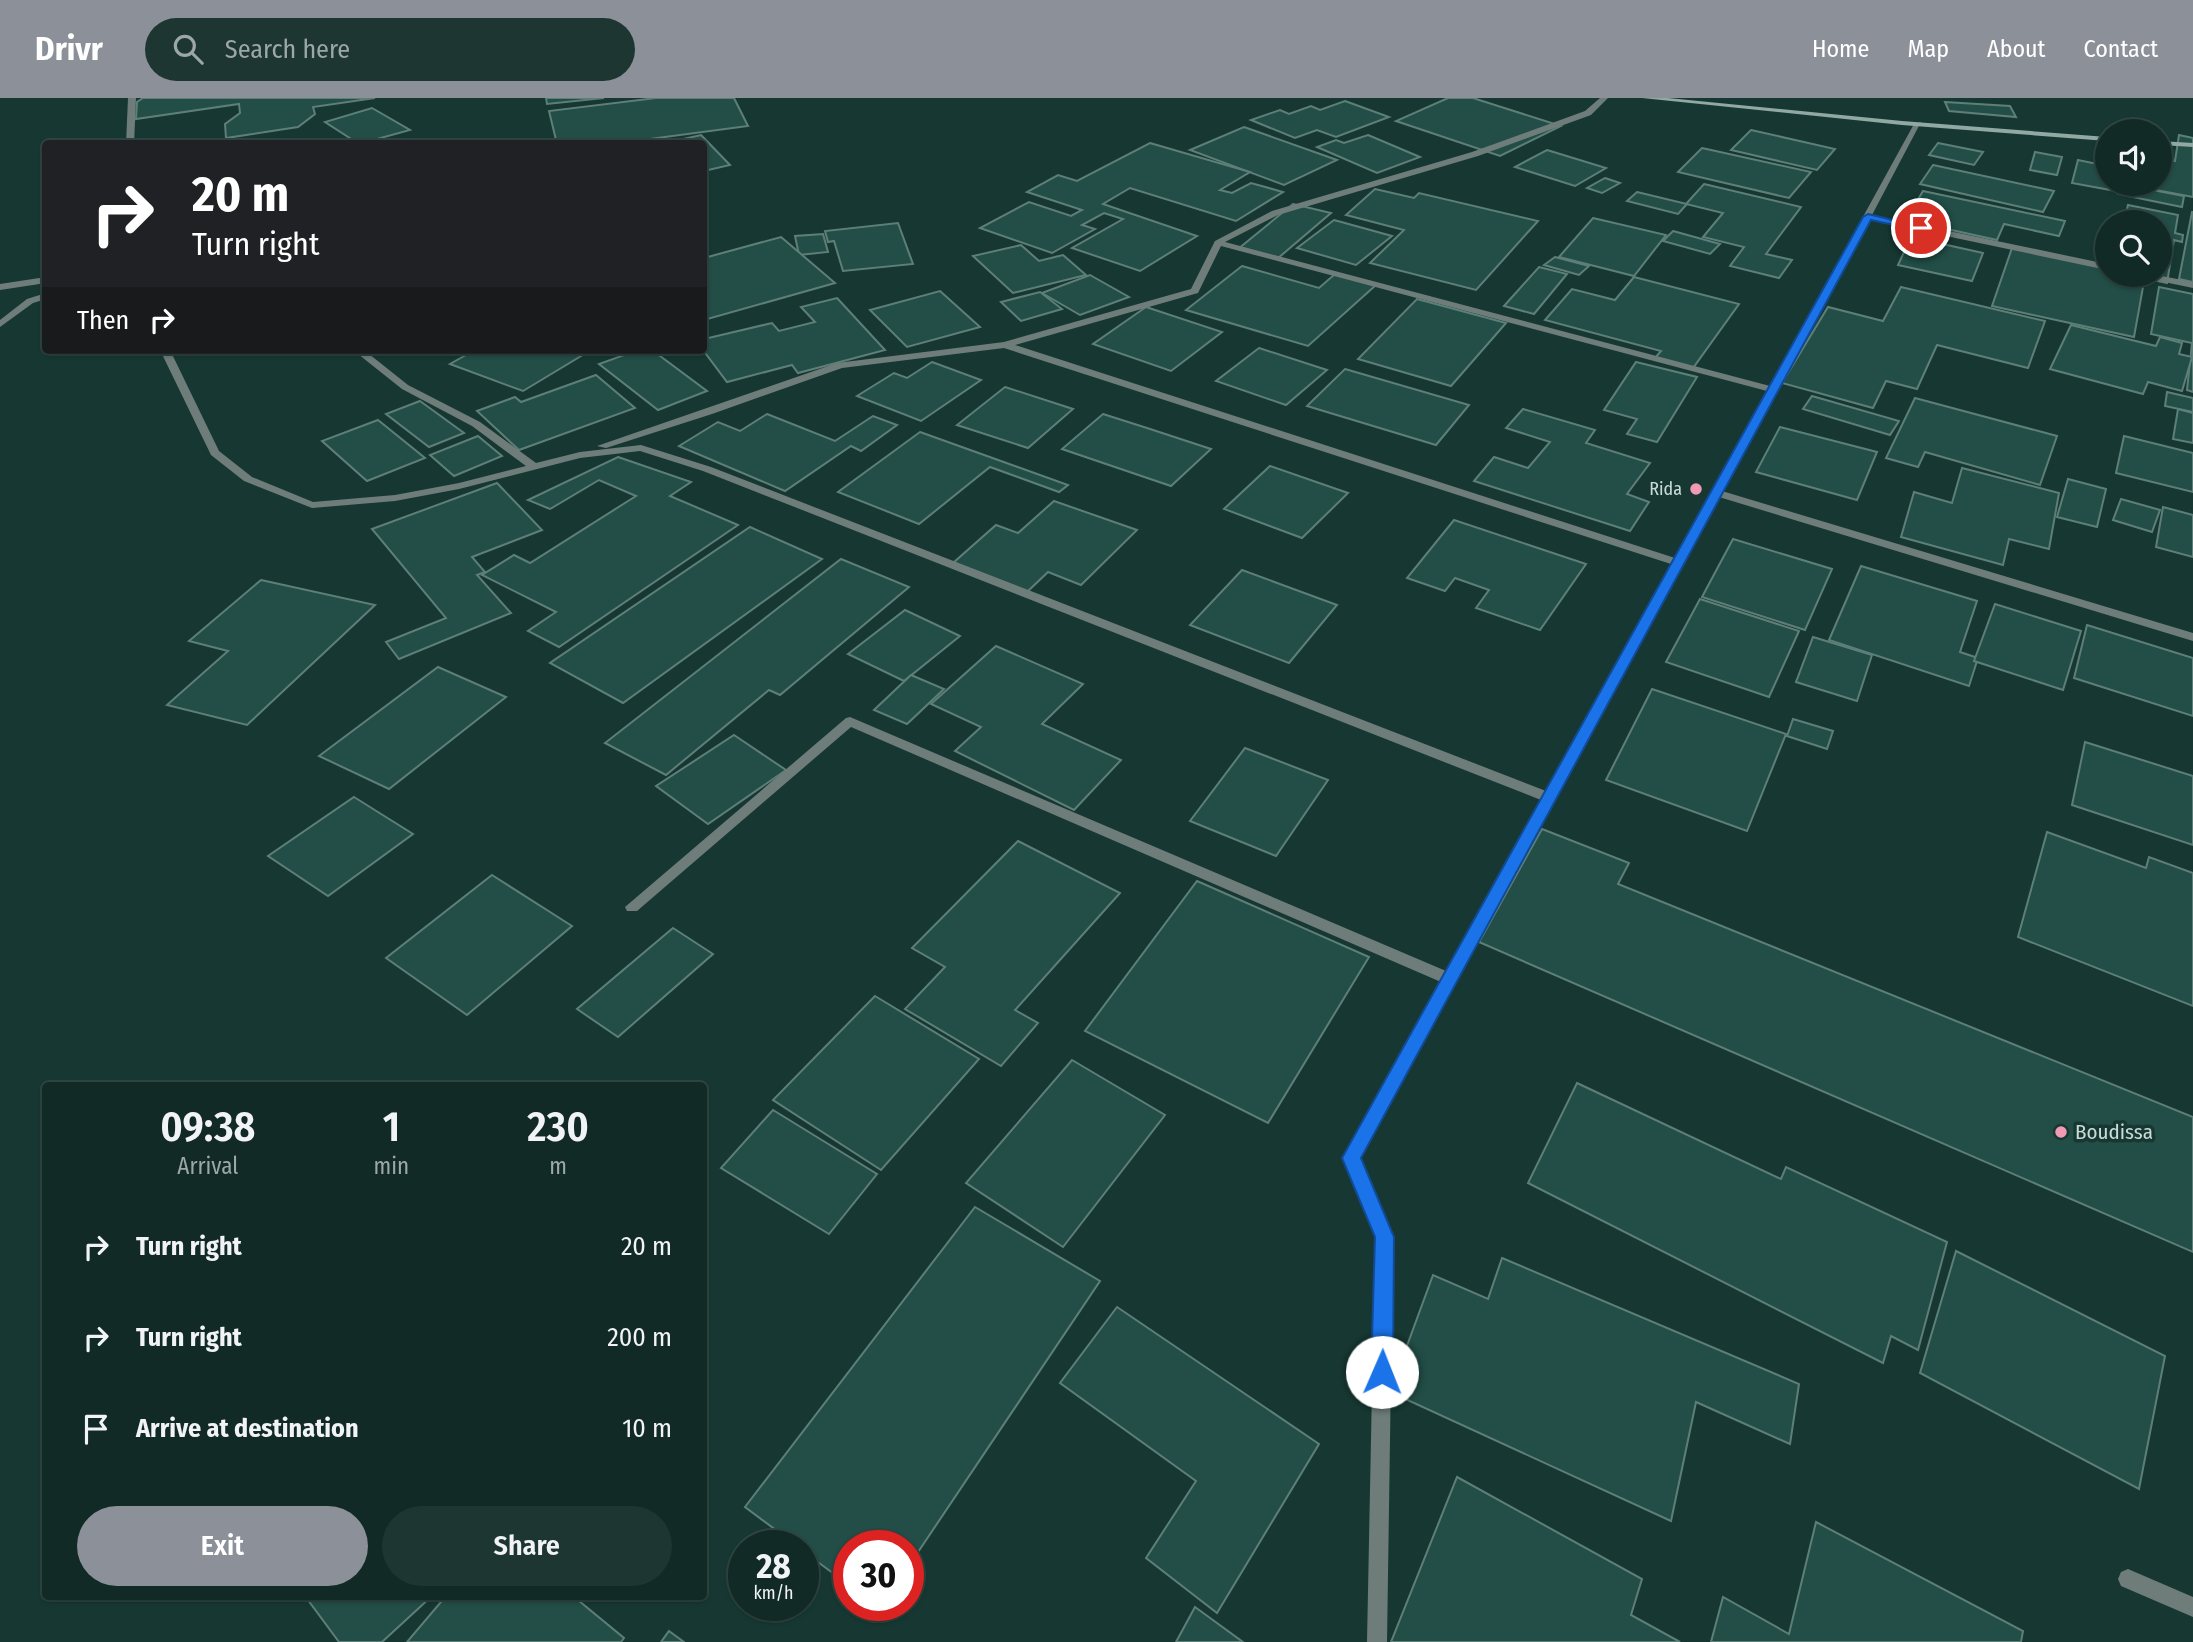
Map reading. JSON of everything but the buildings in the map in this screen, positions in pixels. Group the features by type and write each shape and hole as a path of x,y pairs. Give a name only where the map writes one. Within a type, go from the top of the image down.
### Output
{"street":[{"path":"130,140 132,98"},
{"path":"553,462 709,412 840,365 1005,345 1195,291 1218,243 1275,214 1475,154 1588,113 1604,98"},
{"path":"1646,98 2095,138"},
{"path":"1377,1642 1384,1237 1352,1158 1918,124"},
{"path":"2172,144 2193,145"},
{"path":"1868,217 2095,264"},
{"path":"1218,243 1773,390"},
{"path":"2172,281 2193,285"},
{"path":"0,287 42,282"},
{"path":"0,324 30,301 42,297"},
{"path":"1005,345 1678,564"},
{"path":"167,354 215,453 248,479 312,505 395,498 459,486 580,455 641,448 707,469 1550,798"},
{"path":"363,354 405,387 476,424 534,467"},
{"path":"1717,492 2193,638"},
{"path":"632,907 850,721 1449,979"},
{"path":"2128,1579 2193,1607"}],"place":[{"name":"Rida","path":"1696,489"},
{"name":"Boudissa","path":"2061,1132"}],"route":[{"path":"1382,1372 1384,1237 1352,1158 1868,217 1921,228"}]}
